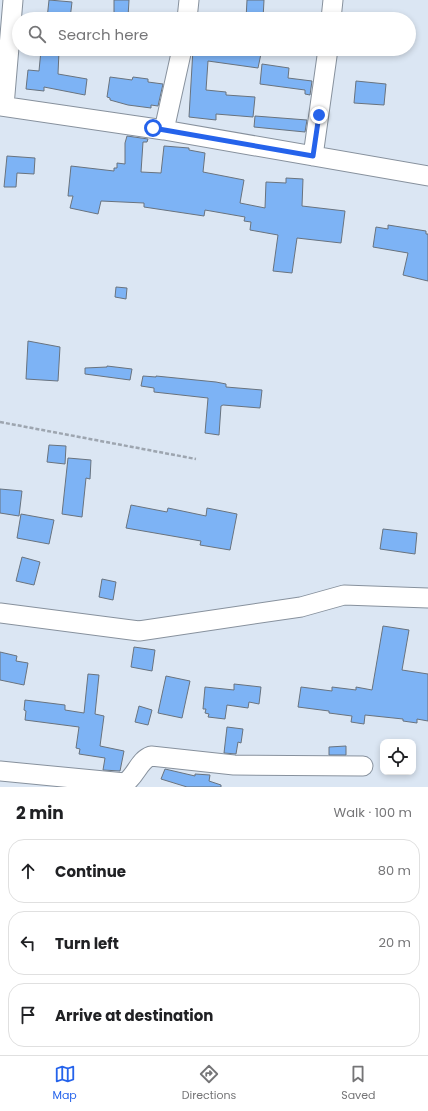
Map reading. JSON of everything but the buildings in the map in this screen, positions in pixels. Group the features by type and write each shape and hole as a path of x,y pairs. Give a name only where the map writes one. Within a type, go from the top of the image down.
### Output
{"street":[{"path":"13,0 2,106 164,130 428,176"},
{"path":"188,12 189,0"},
{"path":"332,12 333,0"},
{"path":"164,130 180,56"},
{"path":"313,156 327,56"},
{"path":"0,613 139,631 301,607 344,595 428,598"},
{"path":"0,771 125,783 131,779 145,758 152,756 234,765 363,766"}],"path":[{"path":"0,422 196,459"}],"route":[{"path":"153,128 313,156 319,115"}]}
